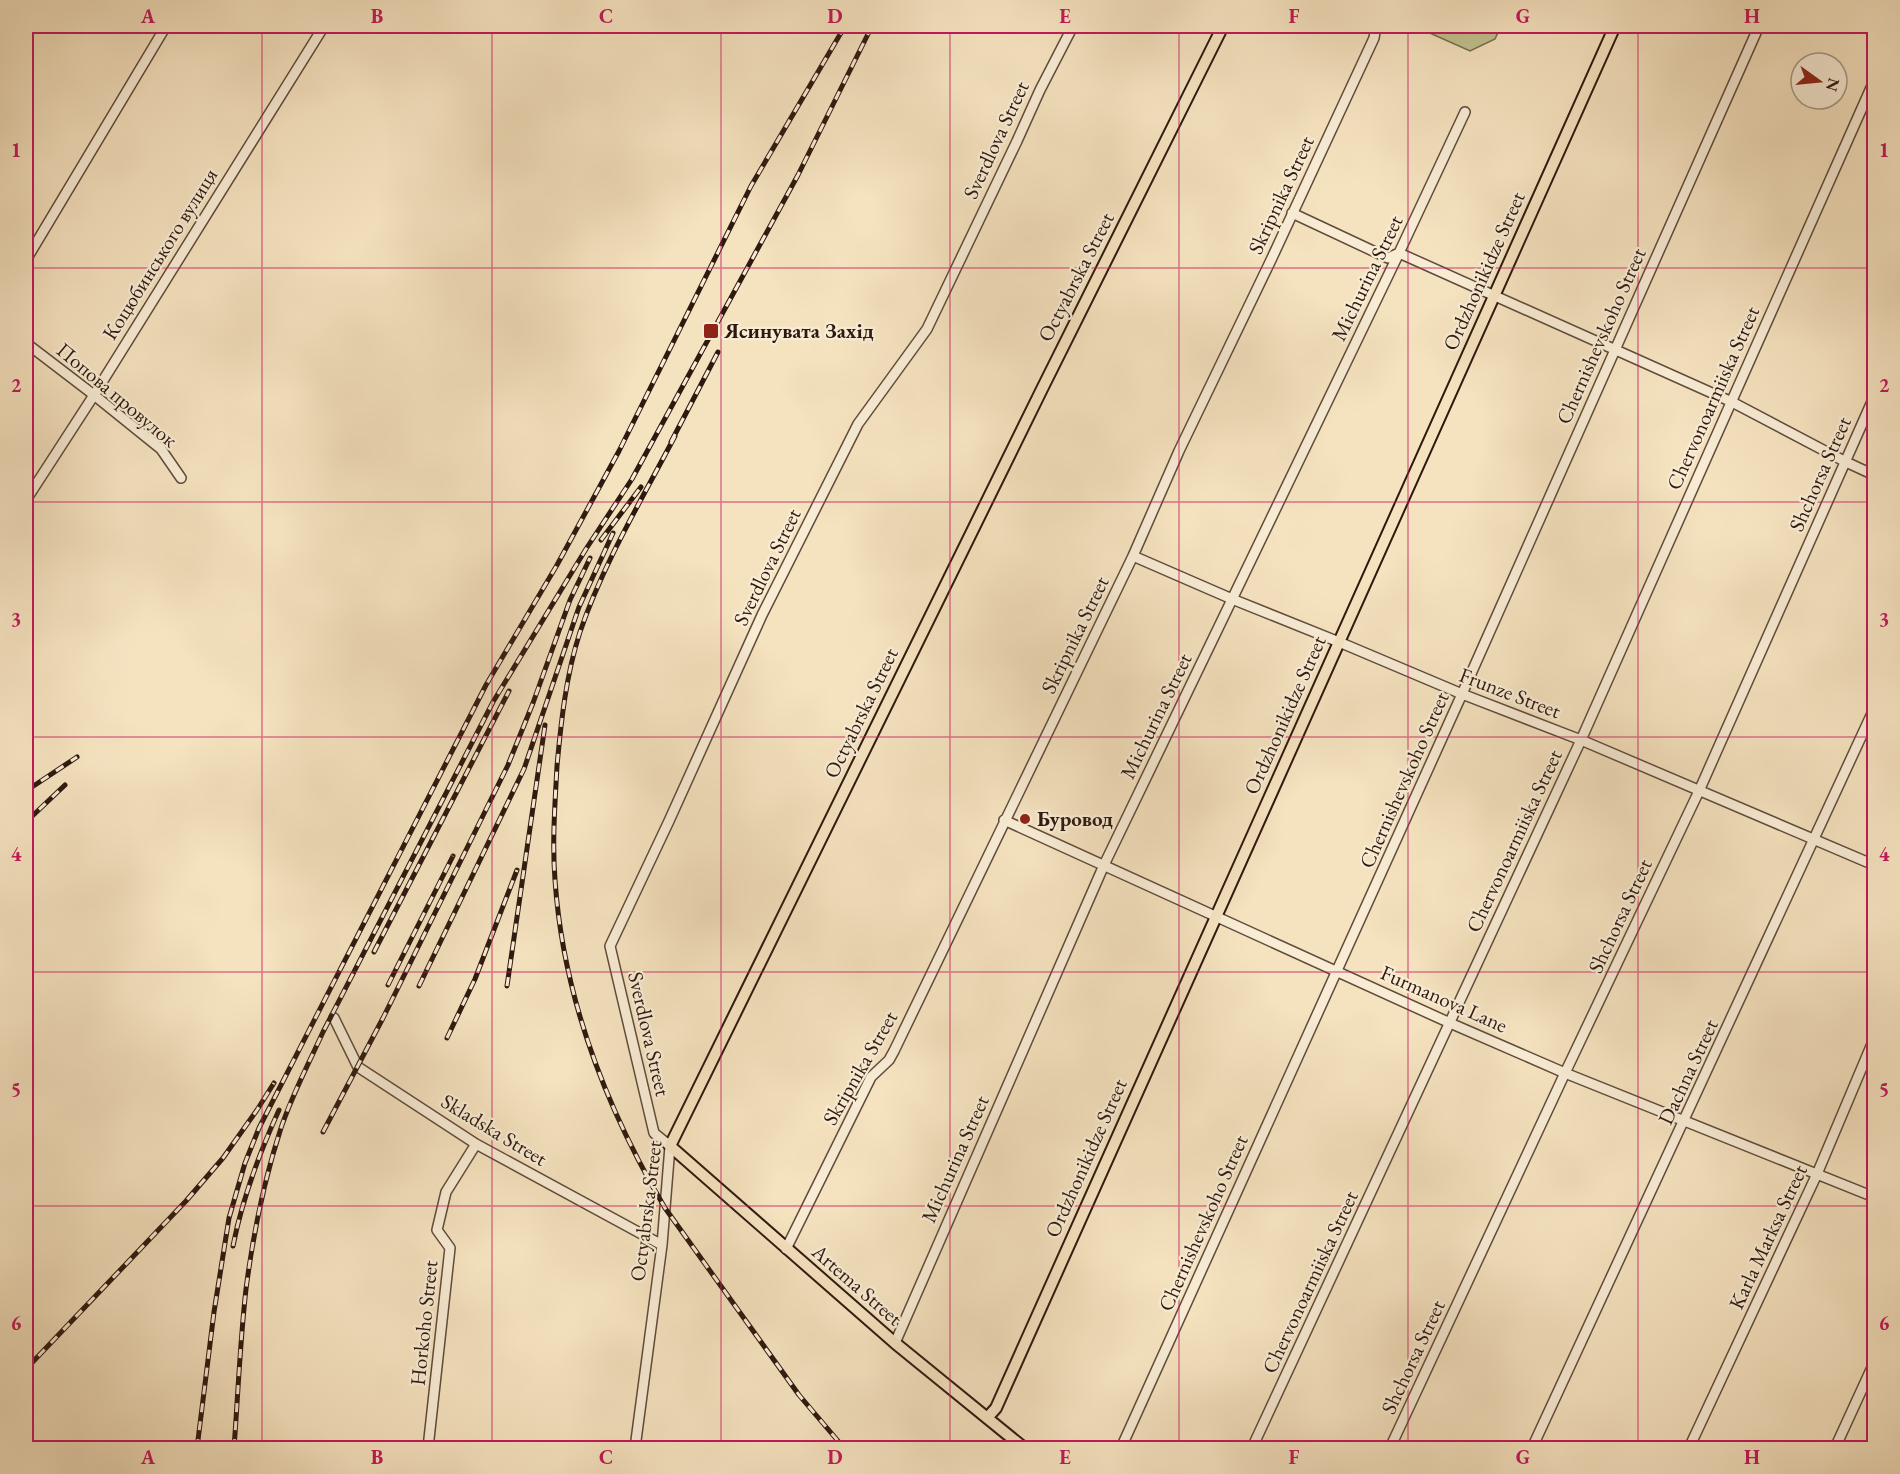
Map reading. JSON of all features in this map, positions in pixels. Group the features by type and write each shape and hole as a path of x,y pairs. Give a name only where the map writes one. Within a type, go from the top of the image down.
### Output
{"main road":[{"name":"Octyabrska Street","path":"670,1146 1223,26"},
{"name":"Ordzhonikidze Street","path":"987,1418 996,1408 1615,26"},
{"name":"Artema Street","path":"670,1146 895,1343 1024,1449"}],"street":[{"path":"26,261 166,26"},
{"name":"Коцюбинського вулиця","path":"26,500 324,26"},
{"name":"Sverdlova Street","path":"670,1146 654,1133 610,946 762,615 847,444 858,424 927,329 1040,90 1073,26"},
{"name":"Skripnika Street","path":"786,1249 871,1077 889,1060 894,1051 1133,556 1179,452 1374,38 1376,26"},
{"name":"Chernishevskoho Street","path":"1121,1449 1760,26"},
{"name":"Chervonoarmiiska Street","path":"1252,1449 1581,740 1875,81"},
{"name":"Michurina Street","path":"895,1343 1104,865 1465,111"},
{"path":"1292,213 1388,258 1399,253 1615,349 1732,402 1875,475"},
{"name":"Попова провулок","path":"26,343 94,394 161,449 181,478"},
{"name":"Shchorsa Street","path":"1390,1449 1699,791 1875,397"},
{"name":"Frunze Street","path":"1133,556 1462,694 1581,740 1875,865"},
{"name":"Dachna Street","path":"1532,1449 1875,709"},
{"name":"Furmanova Lane","path":"1004,820 1565,1073 1875,1197"},
{"name":"Skladska Street","path":"334,1018 358,1067 476,1144 662,1245"},
{"name":"Karla Marksa Street","path":"1689,1449 1817,1174 1875,1039"},
{"name":"Horkoho Street","path":"428,1449 450,1248 437,1230 446,1192 476,1144"},
{"name":"Octyabrska Street","path":"635,1449 662,1245 670,1146"},
{"path":"1835,1449 1875,1363"}],"green space":[{"path":"1414,26 1501,26 1495,39 1470,51"}],"railway":[{"path":"197,1448 214,1312 229,1218 245,1163 259,1128 486,685 557,565 619,451 751,186 845,26"},
{"path":"234,1448 244,1309 252,1248 269,1168 295,1091 323,1032 493,702 586,549 632,479 798,175 872,26"},
{"path":"671,442 718,352"},
{"path":"675,436 623,533 600,582 580,632 571,665 560,733 554,837 555,880 567,966 591,1050 606,1091 624,1131 665,1208 799,1395 844,1448"},
{"path":"601,540 641,487"},
{"path":"419,986 524,769 579,607 613,533"},
{"path":"323,1132 383,1018 508,765 570,600 590,558"},
{"path":"374,952 509,691"},
{"path":"507,986 545,725"},
{"path":"26,791 77,757"},
{"path":"26,822 65,785"},
{"path":"388,985 453,856"},
{"path":"447,1038 475,979 517,870"},
{"path":"26,1369 186,1201 223,1158 274,1083"},
{"path":"233,1246 252,1177 279,1110"}],"place":[{"name":"Ясинувата Захід","path":"711,331"},
{"name":"Буровод","path":"1025,819"}]}
